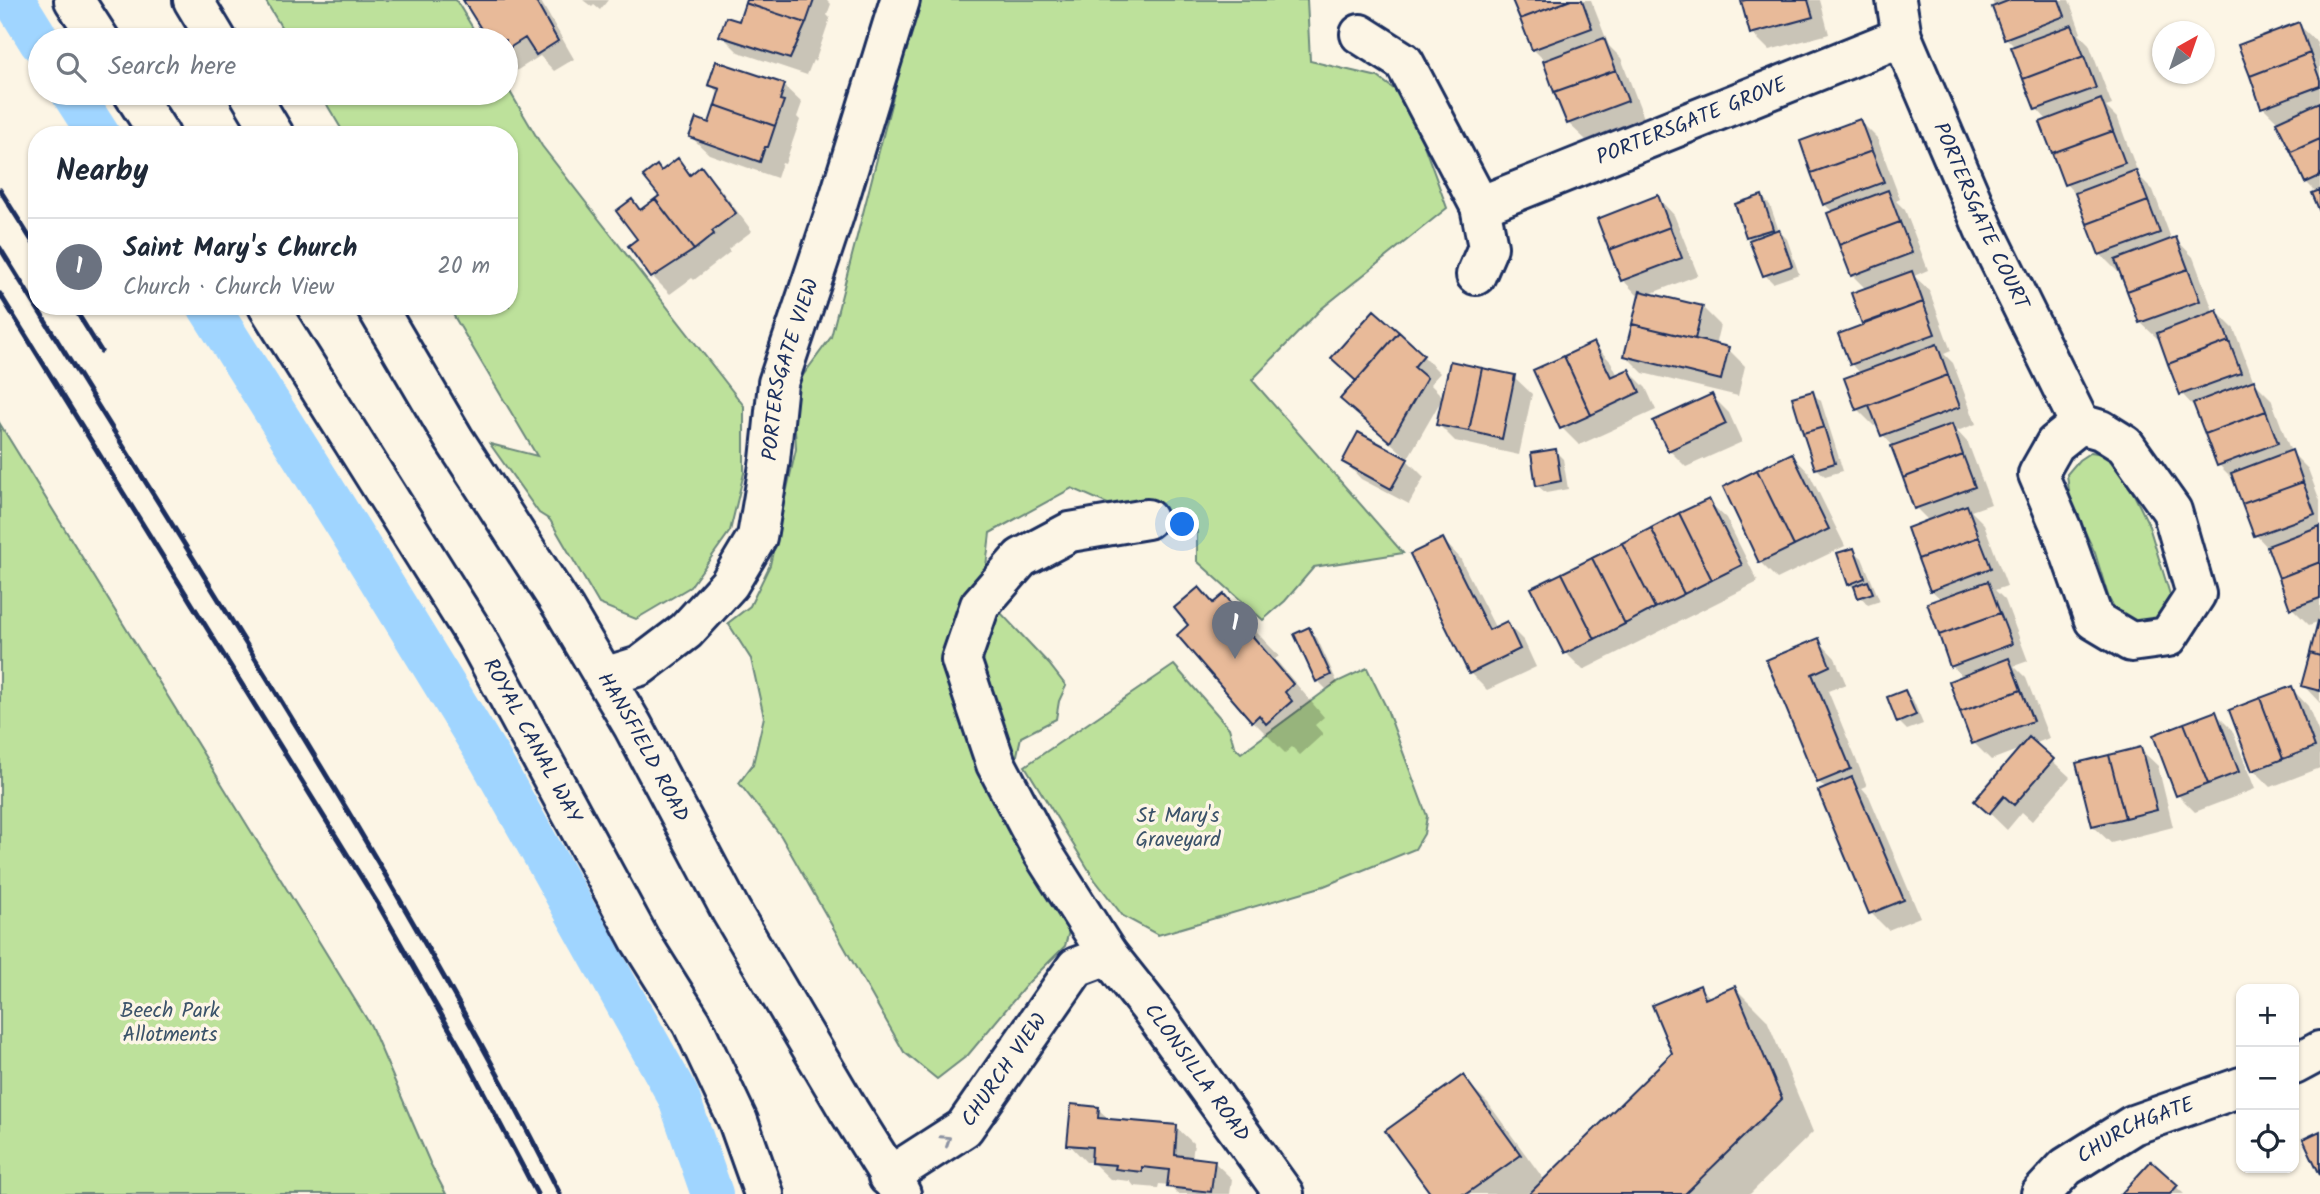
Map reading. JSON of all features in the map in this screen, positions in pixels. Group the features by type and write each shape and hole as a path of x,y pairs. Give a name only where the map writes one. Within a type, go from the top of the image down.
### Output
{"street":[{"path":"74,0 92,28"},
{"path":"193,0 210,28"},
{"name":"PORTERSGATE VIEW","path":"604,677 640,666 686,631 729,583 757,537 770,460 778,383 834,215 900,0"},
{"name":"PORTERSGATE COURT","path":"1896,0 1902,37 1984,229 2080,424"},
{"path":"1360,34 1404,62 1480,206 1488,247 1476,275"},
{"name":"PORTERSGATE GROVE","path":"1480,206 1902,37"},
{"path":"141,105 154,126"},
{"path":"256,105 269,126"},
{"name":"ROYAL CANAL WAY","path":"274,315 476,636 640,940 692,1023 738,1121 764,1194"},
{"name":"HANSFIELD ROAD","path":"381,315 454,439 564,609 633,726 721,894 895,1185"},
{"path":"2080,424 2101,430 2125,444 2172,511 2196,594 2168,637 2131,642 2094,620 2062,530 2038,474 2055,444 2080,424"},
{"name":"CLONSILLA ROAD","path":"1147,519 1070,532 1021,558 980,605 961,660 996,764 1043,853 1108,955 1151,1009 1284,1194"},
{"name":"CHURCH VIEW","path":"895,1185 964,1128 1076,967 1108,955"},
{"path":"2299,1062 2320,1051"},
{"name":"CHURCHGATE","path":"2040,1194 2066,1167 2133,1125 2236,1089"}],"green space":[{"path":"265,0 456,0 473,28 282,28"},
{"path":"918,0 1307,0 1310,61 1378,77 1407,99 1447,208 1321,309 1252,380 1403,553 1314,567 1285,601 1263,620 1197,561 1197,531 1181,519 1128,513 1072,488 990,533 985,575 999,611 1066,686 1059,701 1056,719 1021,737 1013,773 1073,916 1065,946 1028,983 968,1055 937,1079 904,1052 781,836 739,783 753,764 764,717 751,659 728,623 750,606 770,565 796,449 793,389 831,337"},
{"path":"327,105 518,105 542,146 744,406 744,473 730,531 690,587 636,619 599,604 550,520 539,513 490,444 537,456 453,315 518,315 518,126 340,126"},
{"name":"Beech Park Allotments","path":"0,424 371,1026 446,1194 0,1194"},
{"path":"2091,452 2115,456 2148,523 2172,601 2152,633 2124,623 2109,599 2095,553 2070,500 2067,474 2079,460"},
{"name":"St Mary's Graveyard","path":"1174,665 1229,728 1234,746 1241,753 1337,682 1367,668 1386,707 1427,816 1424,834 1415,849 1324,886 1158,935 1123,916 1095,880 1025,766"}],"building":[{"path":"463,0 535,0 558,41 536,55 525,38 518,42 518,28 480,28"},
{"path":"746,0 814,0 806,23 745,3"},
{"path":"1512,0 1571,0 1520,19"},
{"path":"1571,0 1582,0 1592,28 1532,50 1520,19"},
{"path":"1808,0 1813,17 1750,34 1741,1"},
{"path":"2010,0 2059,0 2065,16 2004,39 1992,7"},
{"path":"745,3 806,23 790,59 719,36 726,17 739,21"},
{"path":"2299,22 2310,53 2250,76 2238,45"},
{"path":"2072,25 2084,56 2023,79 2011,47"},
{"path":"1604,38 1616,70 1554,92 1543,61"},
{"path":"2310,53 2320,86 2261,108 2250,76"},
{"path":"2084,56 2096,88 2035,110 2023,79"},
{"path":"716,61 785,84 780,100 784,101 775,126 715,105 720,89 708,85"},
{"path":"1616,70 1628,101 1567,124 1554,92"},
{"path":"2101,99 2113,131 2052,153 2040,122"},
{"path":"2320,102 2320,139 2291,152 2276,122"},
{"path":"715,105 775,126 760,162 689,137 696,118 709,123"},
{"path":"1860,119 1872,151 1811,173 1800,141"},
{"path":"2113,131 2125,163 2064,185 2052,153"},
{"path":"2320,139 2320,176 2305,183 2291,152"},
{"path":"1872,151 1884,182 1823,205 1811,173"},
{"path":"678,158 690,175 701,166 736,213 712,231 714,234 694,250 655,199 659,196 643,176 657,165 661,171"},
{"path":"2136,170 2148,201 2087,224 2075,193"},
{"path":"1888,190 1900,222 1839,245 1827,213"},
{"path":"2320,190 2320,212 2312,193"},
{"path":"1658,195 1670,227 1609,250 1597,219"},
{"path":"1762,195 1773,229 1746,237 1735,204"},
{"path":"632,199 640,210 655,199 694,250 651,278 628,246 637,239 616,211"},
{"path":"2148,201 2160,233 2099,255 2087,224"},
{"path":"1900,222 1912,253 1851,276 1839,245"},
{"path":"1670,227 1682,258 1621,281 1609,250"},
{"path":"1779,229 1792,266 1763,276 1749,240"},
{"path":"2176,237 2188,269 2127,291 2115,260"},
{"path":"2188,269 2200,301 2139,323 2127,291"},
{"path":"1912,271 1923,302 1862,324 1851,293"},
{"path":"1640,291 1703,306 1695,339 1632,324"},
{"path":"1923,302 1935,334 1850,365 1838,334"},
{"path":"1374,310 1399,332 1356,381 1331,358"},
{"path":"2217,310 2229,341 2168,364 2157,333"},
{"path":"1632,324 1729,347 1721,380 1624,356"},
{"path":"1399,332 1424,355 1414,367 1427,378 1390,442 1340,399"},
{"path":"2229,341 2241,373 2180,395 2168,364"},
{"path":"1594,342 1611,377 1629,369 1640,392 1591,415 1564,356"},
{"path":"1937,344 1948,375 1856,410 1844,378"},
{"path":"1564,356 1591,415 1560,429 1533,370"},
{"path":"1450,361 1482,368 1469,431 1436,425"},
{"path":"1482,368 1515,375 1502,439 1469,431"},
{"path":"1948,375 1960,407 1881,436 1869,405"},
{"path":"2254,380 2266,411 2205,434 2193,403"},
{"path":"1813,391 1824,427 1803,433 1792,397"},
{"path":"1712,394 1726,424 1668,451 1653,421"},
{"path":"2266,411 2278,443 2217,466 2205,434"},
{"path":"1952,424 1963,455 1903,478 1891,446"},
{"path":"1824,427 1835,463 1815,469 1803,433"},
{"path":"1358,432 1408,459 1391,489 1342,462"},
{"path":"1556,449 1561,481 1536,486 1531,453"},
{"path":"2292,450 2303,482 2242,504 2231,473"},
{"path":"1792,453 1829,529 1794,546 1757,470"},
{"path":"1963,455 1975,487 1914,509 1903,478"},
{"path":"1757,470 1794,546 1759,563 1723,487"},
{"path":"2303,482 2315,514 2254,536 2242,504"},
{"path":"1709,499 1742,565 1712,580 1679,513"},
{"path":"1967,505 1979,537 1918,559 1907,528"},
{"path":"1679,513 1712,580 1684,594 1651,528"},
{"path":"2320,526 2320,562 2279,578 2267,546"},
{"path":"1651,528 1684,594 1655,608 1622,543"},
{"path":"1979,537 1991,568 1930,591 1918,559"},
{"path":"1443,538 1489,630 1507,621 1520,649 1469,674 1410,554"},
{"path":"1622,543 1655,608 1625,624 1592,558"},
{"path":"1854,548 1865,578 1848,585 1837,553"},
{"path":"1592,558 1625,624 1595,639 1562,573"},
{"path":"2320,562 2320,598 2290,609 2279,578"},
{"path":"1562,573 1595,639 1564,654 1531,588"},
{"path":"1868,581 1873,593 1858,598 1854,586"},
{"path":"1988,581 2000,613 1939,635 1927,603"},
{"path":"1199,587 1213,603 1224,594 1248,623 1244,626 1293,684 1285,692 1292,701 1266,724 1259,715 1252,722 1177,635 1188,625 1174,608"},
{"path":"2000,613 2012,644 1950,667 1939,635"},
{"path":"2318,621 2320,622 2320,656 2310,653"},
{"path":"1309,627 1331,675 1316,682 1294,634"},
{"path":"1819,638 1830,666 1812,674 1851,769 1817,783 1766,660"},
{"path":"2310,653 2320,656 2320,691 2301,686"},
{"path":"2009,658 2021,690 1960,712 1949,681"},
{"path":"2292,686 2315,747 2283,759 2260,698"},
{"path":"1905,690 1916,715 1897,723 1887,697"},
{"path":"2021,690 2033,721 1972,744 1960,712"},
{"path":"2260,698 2283,759 2252,771 2229,710"},
{"path":"2216,711 2239,772 2208,784 2184,723"},
{"path":"2184,723 2208,784 2176,796 2153,735"},
{"path":"2029,737 2054,759 2014,805 2004,796 1989,814 1974,801"},
{"path":"2141,747 2157,810 2125,818 2109,755"},
{"path":"2109,755 2125,818 2092,826 2076,763"},
{"path":"1852,777 1904,900 1869,914 1818,791"},
{"path":"1700,985 1705,999 1735,986 1782,1099 1685,1194 1529,1194 1672,1053 1652,1005"},
{"path":"1463,1075 1521,1155 1466,1194 1431,1194 1385,1131"},
{"path":"1071,1104 1099,1107 1098,1118 1177,1125 1175,1155 1215,1160 1211,1192 1167,1187 1169,1170 1142,1167 1142,1172 1115,1169 1116,1165 1091,1163 1092,1147 1067,1145"},
{"path":"2320,1131 2320,1175 2303,1139"},
{"path":"2151,1161 2178,1185 2170,1194 2121,1194"}],"waterway":[{"path":"14,0 31,28"},
{"path":"80,105 93,126"},
{"path":"214,315 490,759 678,1096 712,1194"}],"railway":[{"path":"0,190 28,235"},
{"path":"0,248 28,293"},
{"path":"0,294 378,904 462,1051 537,1194"},
{"path":"42,315 361,833 430,952 560,1194"},
{"path":"79,315 101,351"}],"place":[{"name":"Saint Mary's Church","path":"1235,659"}]}
